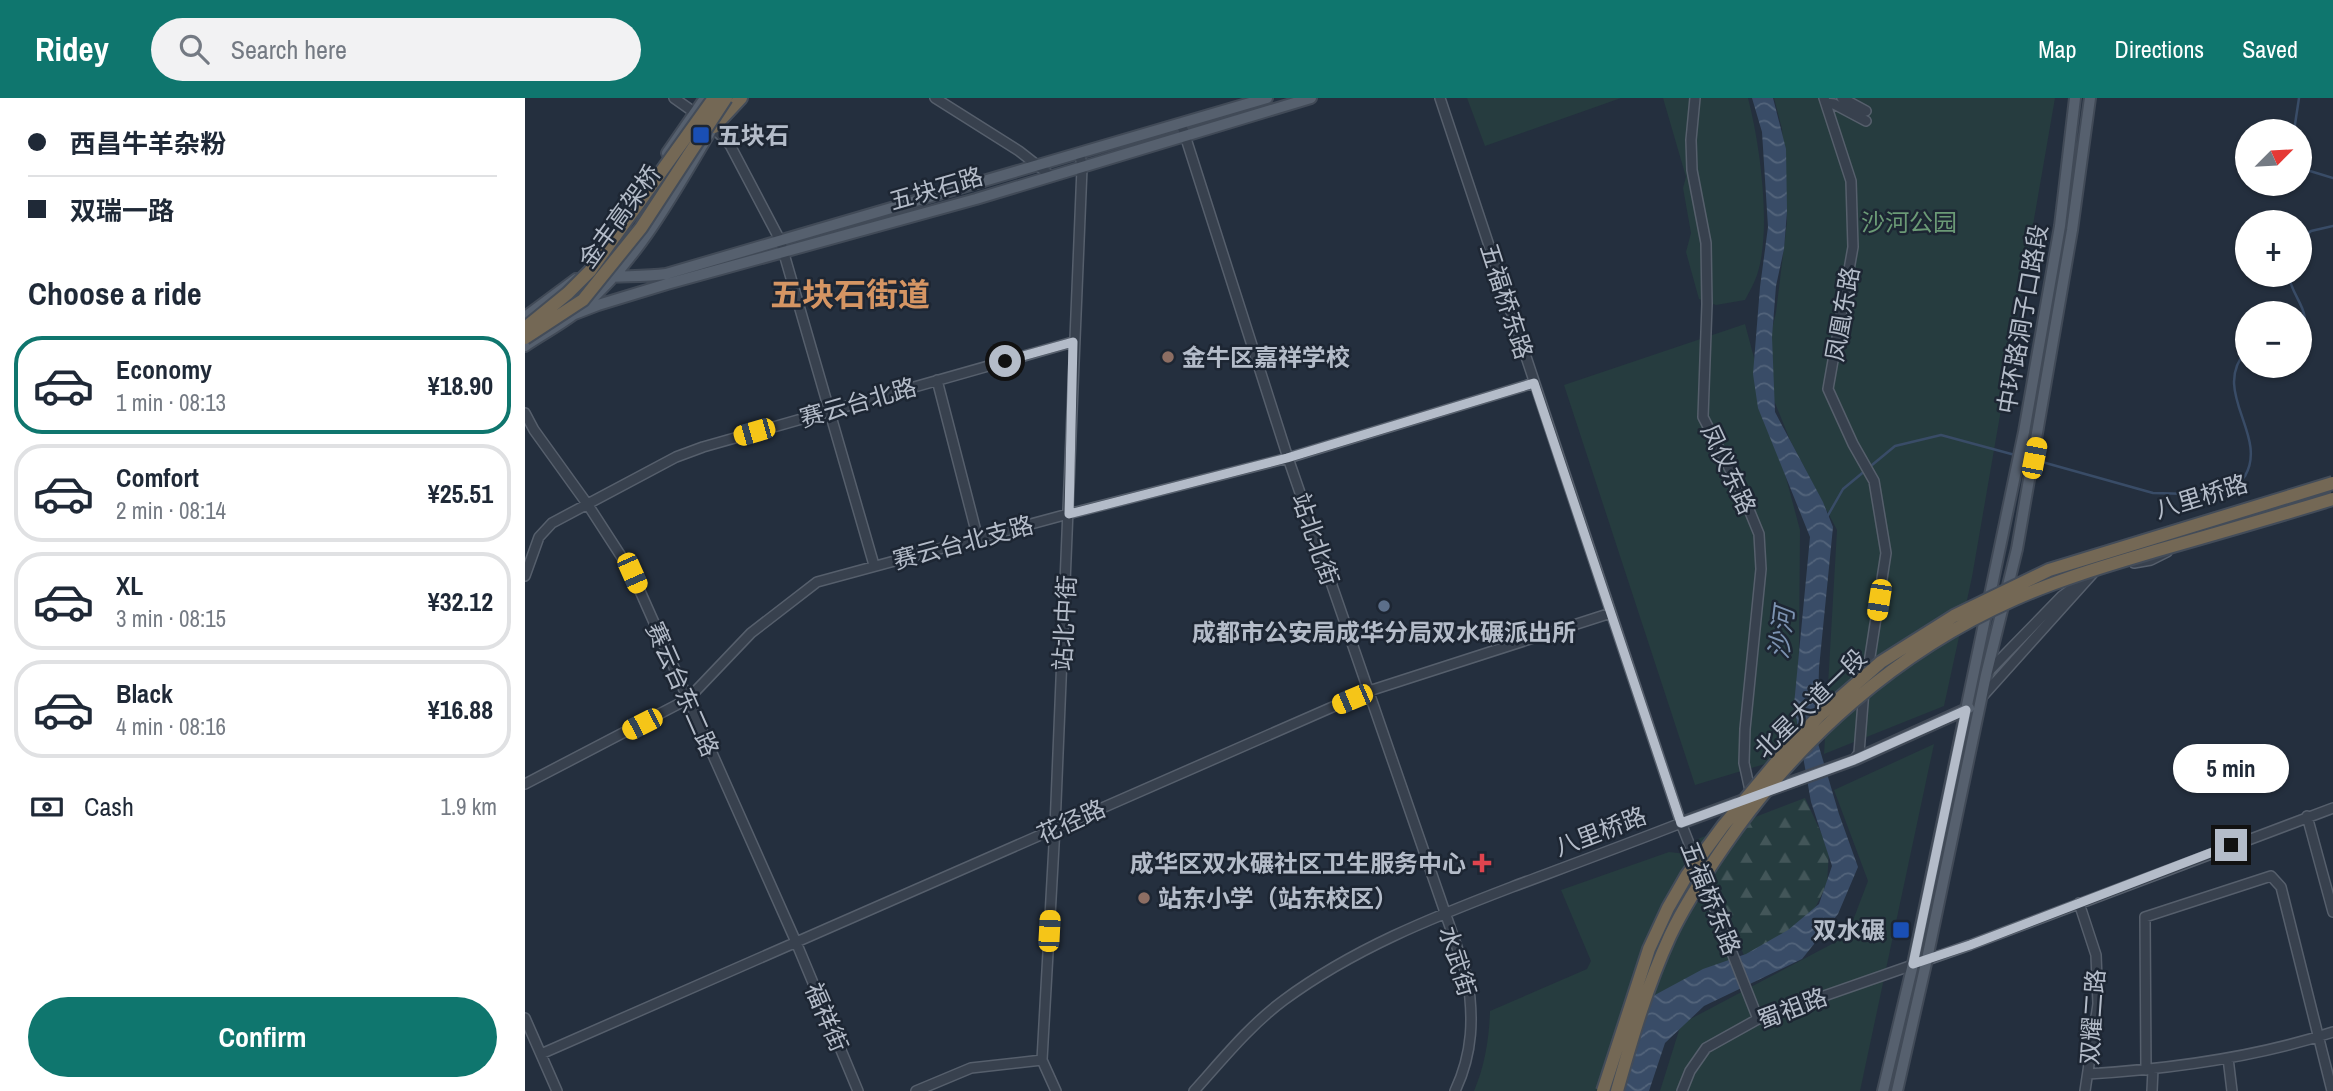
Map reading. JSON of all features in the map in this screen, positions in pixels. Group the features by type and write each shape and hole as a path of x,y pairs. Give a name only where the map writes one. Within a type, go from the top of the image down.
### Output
{"highway":[{"name":"金丰高架桥","path":"525,328 590,271 714,98"},
{"name":"金丰高架桥","path":"525,338 583,300 641,228 726,98"},
{"path":"714,127 741,98"},
{"name":"北星大道一段","path":"1603,1091 1649,949 1687,875 1723,826 1789,747 1819,716 1881,662 1954,616 2049,570 2333,481"},
{"name":"北星大道一段","path":"1617,1091 1647,993 1671,935 1692,895 1748,811 1815,734 1844,708 1940,639 2014,599 2098,568 2333,499"}],"main road":[{"path":"525,317 586,271 705,98"},
{"path":"525,346 572,315 616,275 653,230 733,98"},
{"name":"五块石路","path":"570,283 616,275 645,277 666,274 1267,98"},
{"name":"五块石路","path":"572,315 783,251 1082,168 1311,98"},
{"name":"中环路洞子口路段","path":"1883,1091 1913,964 2024,432 2060,226 2075,98"},
{"name":"中环路洞子口路段","path":"1897,1091 1986,675 2017,549 2072,230 2090,98"},
{"name":"八里桥路","path":"1681,823 1854,760 1966,710 1982,697"}],"street":[{"path":"674,98 714,127 730,145 780,240 874,565"},
{"path":"935,98 1051,176"},
{"name":"五福桥东路","path":"1440,98 1681,823 1758,1019"},
{"name":"凤仪东路","path":"1695,98 1691,140 1692,170 1706,256 1703,418 1743,495 1759,534 1761,569 1744,763 1752,797"},
{"path":"1825,101 1843,101 1866,116"},
{"name":"凤凰东路","path":"1825,101 1851,181 1853,247 1828,388 1853,444 1874,481 1887,553 1864,695 1859,753 1854,760"},
{"name":"站北北街","path":"1181,123 1287,458 1444,913"},
{"name":"站北中街","path":"1056,1091 1042,1060 1069,514 1073,342 1082,168 1080,153"},
{"name":"赛云台北路","path":"525,576 545,528 676,457 1073,342"},
{"path":"937,380 978,539"},
{"name":"赛云台北支路","path":"525,784 688,699 751,633 817,582 1287,458 1534,383"},
{"name":"赛云台东二路","path":"525,413 632,573 796,942"},
{"name":"八里桥路","path":"1982,697 2106,558 2153,532 2333,481"},
{"name":"八里桥路","path":"1986,675 2062,596 2109,561 2123,554 2333,489"},
{"name":"八里桥路","path":"2091,575 2151,560 2207,534 2333,499"},
{"name":"花径路","path":"541,1054 1369,691 1611,612"},
{"name":"蜀祖路","path":"1682,1091 1690,1071 1706,1048 1758,1019 1970,945 2333,808"},
{"path":"2307,816 2333,912"},
{"name":"八里桥路","path":"1194,1091 1242,1037 1282,1002 1333,966 1384,939 1444,913 1681,823"},
{"path":"2152,1091 2149,1070 2145,917 2271,876 2281,887 2332,1091"},
{"name":"双耀二路","path":"2079,903 2096,955 2098,1004 2085,1091"},
{"name":"水武街","path":"1444,913 1467,976 1472,1007 1471,1043 1463,1074 1455,1091"},
{"name":"福祥街","path":"796,942 858,1091"},
{"path":"525,1018 557,1091"},
{"path":"2088,1074 2149,1070 2228,1058 2333,1032"},
{"path":"2228,1058 2232,1091"},
{"path":"916,1091 971,1068 1042,1060"}],"green space":[{"path":"1467,98 1621,98 1485,146"},
{"path":"1663,98 1748,98 1763,187 1764,235 1757,275 1745,300 1716,305 1699,299 1686,252 1691,233 1683,188 1686,177"},
{"name":"沙河公园","path":"1774,98 2055,98 1972,577 1944,706 1824,754 1837,530 1790,440 1773,398 1771,334 1787,222 1782,129"},
{"path":"1745,324 1800,530 1798,754 1695,785 1564,385"},
{"path":"1934,744 1860,1091 1660,1091 1681,1024 1847,936 1868,881 1834,790"},
{"path":"1805,798 1829,850 1827,884 1814,910 1791,936 1745,958 1698,839"},
{"path":"1669,852 1687,854 1730,961 1703,976 1629,1091 1474,1091 1486,1052 1490,1011 1587,969 1591,961 1561,890"}],"water":[{"path":"1752,98 1773,98 1786,149 1787,211 1772,337 1775,412 1823,502 1833,527 1819,668 1817,740 1858,867 1838,914 1802,959 1704,1006 1665,1043 1649,1091 1613,1091 1640,1003 1703,969 1746,954 1788,930 1819,904 1832,866 1811,802 1794,705 1810,537 1758,408 1753,374 1768,227 1762,132"}],"waterway":[{"path":"2296,119 2299,98"},
{"path":"2312,172 2333,178"},
{"path":"2312,231 2333,226"},
{"path":"2292,287 2299,301"},
{"path":"2035,460 2153,493 2192,494 2234,488 2245,476 2250,460 2250,445 2236,397 2235,376"},
{"path":"1827,517 1843,489 1895,446 1941,435 2015,455"}],"place":[{"name":"五块石","path":"701,135"},
{"name":"金牛区嘉祥学校","path":"1168,357"},
{"name":"成都市公安局成华分局双水碾派出所","path":"1384,606"},
{"name":"成华区双水碾社区卫生服务中心","path":"1482,863"},
{"name":"站东小学（站东校区）","path":"1144,898"},
{"name":"双水碾","path":"1901,930"}],"district":[{"name":"五块石街道","path":"850,294"}],"route":[{"path":"1005,361 1073,342 1069,514 1287,458 1534,383 1681,823 1854,760 1966,710 1913,964 1970,945 2231,845"}],"water label":[{"name":"沙河","path":"1781,633"}]}
